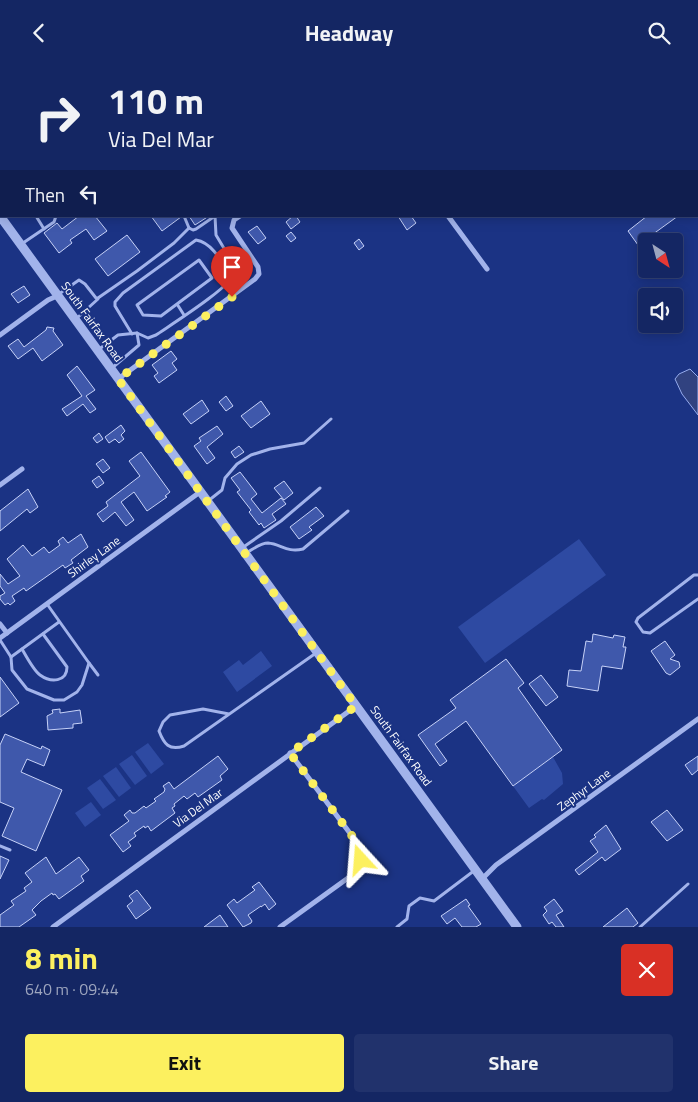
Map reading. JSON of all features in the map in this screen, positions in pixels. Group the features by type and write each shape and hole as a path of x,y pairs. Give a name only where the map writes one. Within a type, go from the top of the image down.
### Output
{"street":[{"name":"South Fairfax Road","path":"1,217 517,927"},
{"path":"118,379 256,279 259,274 258,267 232,228 234,220 238,217"},
{"path":"449,217 487,269"},
{"path":"0,335 48,299 57,296"},
{"path":"0,485 22,469"},
{"name":"Shirley Lane","path":"0,639 200,492"},
{"path":"0,624 7,633"},
{"name":"Via Del Mar","path":"53,927 356,706"},
{"name":"Zephyr Lane","path":"482,879 496,865 698,719"},
{"path":"280,927 355,873 361,860 361,848 290,753"}],"lane":[{"path":"37,217 44,229"},
{"path":"21,245 54,222 56,217"},
{"path":"184,217 189,228"},
{"path":"189,228 196,229 214,217"},
{"path":"97,350 118,335 137,333 148,337 156,335 232,279 237,270 216,235 215,217"},
{"path":"75,320 98,298 152,260 174,243 189,228"},
{"path":"132,334 115,306 115,302 123,293 196,241 204,242 214,251 232,279"},
{"path":"199,260 212,278 177,304 161,316 143,315 137,305 199,260"},
{"path":"57,296 80,280 98,298"},
{"path":"177,304 184,315"},
{"path":"111,369 139,345 137,333"},
{"path":"207,501 222,490 225,477 237,464 251,455 270,449 304,443 331,419"},
{"path":"243,551 320,488"},
{"path":"243,551 267,543 294,551 303,549 348,511"},
{"path":"698,575 694,575 638,618 636,622 643,633 650,633 698,599"},
{"path":"47,604 98,675"},
{"path":"11,657 60,622"},
{"path":"22,649 40,675 60,680 67,673 67,667 43,634"},
{"path":"0,639 11,657 12,670 27,689 54,700 64,700 77,692 87,674 89,663"},
{"path":"229,714 203,709 170,715 162,721 159,731 163,740 170,747 184,746 317,652"},
{"path":"0,846 10,850"},
{"path":"397,927 407,919 409,906 420,898 434,901 476,870"},
{"path":"640,927 688,885"}],"shaded area":[{"path":"690,369 698,377 698,415 682,394 675,379 679,374"},
{"path":"579,539 606,575 485,663 458,627"},
{"path":"261,651 272,666 237,692 223,672 239,660 243,665"},
{"path":"148,743 164,764 151,774 135,752"},
{"path":"132,755 147,776 135,785 119,764"},
{"path":"553,757 562,773 563,784 544,800 542,799 529,808 513,786"},
{"path":"116,767 131,788 119,797 103,776"},
{"path":"100,779 116,800 103,809 87,788"},
{"path":"91,802 101,815 85,827 75,813"}],"building":[{"path":"78,217 96,217 107,231 94,240 86,229 70,240 72,243 59,253 44,233 57,223 62,229"},
{"path":"152,217 181,217 162,231"},
{"path":"190,217 207,217 195,225"},
{"path":"292,217 297,217 300,222 291,229 286,222"},
{"path":"399,217 412,217 416,223 407,230"},
{"path":"646,217 677,217 655,233 638,233 638,245 628,231"},
{"path":"257,226 266,238 258,244 248,232"},
{"path":"291,232 296,238 291,242 286,236"},
{"path":"127,235 140,252 108,276 95,259"},
{"path":"359,239 364,246 359,250 354,243"},
{"path":"24,286 30,295 18,303 11,294"},
{"path":"47,327 54,328 53,331 63,345 42,361 33,348 18,359 8,346 18,339 24,347 46,330"},
{"path":"171,351 177,359 172,363 177,370 159,383 154,376 158,373 152,365"},
{"path":"77,366 95,390 86,396 96,409 90,413 83,404 67,416 62,409 82,396 67,375"},
{"path":"226,396 233,406 226,411 219,402"},
{"path":"202,400 209,411 191,424 183,414"},
{"path":"261,401 270,414 251,428 241,416"},
{"path":"121,425 125,431 121,435 124,439 119,443 115,439 109,443 105,437"},
{"path":"217,426 223,434 207,447 215,458 207,464 194,446 201,441 199,438"},
{"path":"99,433 103,439 97,443 93,438"},
{"path":"239,446 244,452 235,458 231,452"},
{"path":"141,452 170,492 165,496 167,497 147,511 134,492 121,502 134,520 126,526 115,512 103,522 97,514 108,506 106,502 140,476 129,461"},
{"path":"103,459 110,468 103,473 96,464"},
{"path":"240,472 257,494 251,499 262,513 281,498 286,504 272,514 276,520 264,528 261,523 259,525 249,512 251,510 237,492 240,490 231,478"},
{"path":"99,476 104,483 97,488 92,481"},
{"path":"284,481 293,493 284,500 274,488"},
{"path":"28,489 38,507 30,513 27,509 0,531 0,511"},
{"path":"316,507 324,516 309,527 312,530 299,539 290,527"},
{"path":"81,534 88,547 71,560 73,563 65,568 63,565 26,591 24,588 12,596 15,601 10,605 8,603 5,605 0,599 0,596 5,593 0,586 0,574 8,584 20,576 7,559 23,545 32,556 44,547 49,553 60,545 58,541 63,537 68,543"},
{"path":"593,634 613,638 614,635 625,637 623,647 626,647 622,669 602,666 598,691 567,686 569,670 581,671 586,641 592,642"},
{"path":"665,641 675,655 670,659 679,662 680,667 670,675 666,673 651,651"},
{"path":"506,659 524,683 518,688 562,750 513,786 466,721 435,744 447,761 440,766 418,735 456,708 450,700"},
{"path":"541,675 558,697 546,706 529,684"},
{"path":"0,677 19,703 0,717"},
{"path":"60,709 60,713 80,710 82,723 73,724 73,728 48,730 47,716 53,713 52,710"},
{"path":"5,734 41,749 42,746 50,750 44,766 27,759 21,772 62,790 36,851 2,836 14,808 0,802 0,745"},
{"path":"218,756 228,769 220,776 222,780 198,797 195,793 187,799 184,796 174,804 175,806 172,808 175,813 151,831 148,826 145,828 144,826 134,833 136,836 128,842 131,846 123,852 110,835 129,821 124,815 130,810 132,813 135,813 144,806 146,808 164,792 163,786 169,782 174,789"},
{"path":"698,756 698,770 692,775 685,765"},
{"path":"667,810 683,830 667,841 651,822"},
{"path":"606,825 621,849 605,861 602,857 579,875 575,870 598,852 590,841"},
{"path":"0,856 9,860 0,879"},
{"path":"46,857 56,874 79,857 89,870 81,876 84,881 59,899 52,893 32,910 36,915 19,927 0,927 0,915 14,905 11,901 26,891 24,888 32,882 25,873"},
{"path":"259,882 276,904 269,910 265,904 248,915 252,921 243,927 227,905 234,899 237,903 255,890 252,887"},
{"path":"137,890 151,908 136,919 127,906 133,901 129,896"},
{"path":"466,899 470,905 468,906 481,924 476,927 462,927 455,918 447,924 441,916"},
{"path":"554,899 563,911 556,915 564,927 556,927 552,922 549,924 543,915 547,911 544,907"},
{"path":"627,908 638,923 633,927 603,927"},
{"path":"220,915 228,927 204,927"}],"route":[{"path":"232,297 118,379 356,706 290,753 361,848 361,860"}]}
